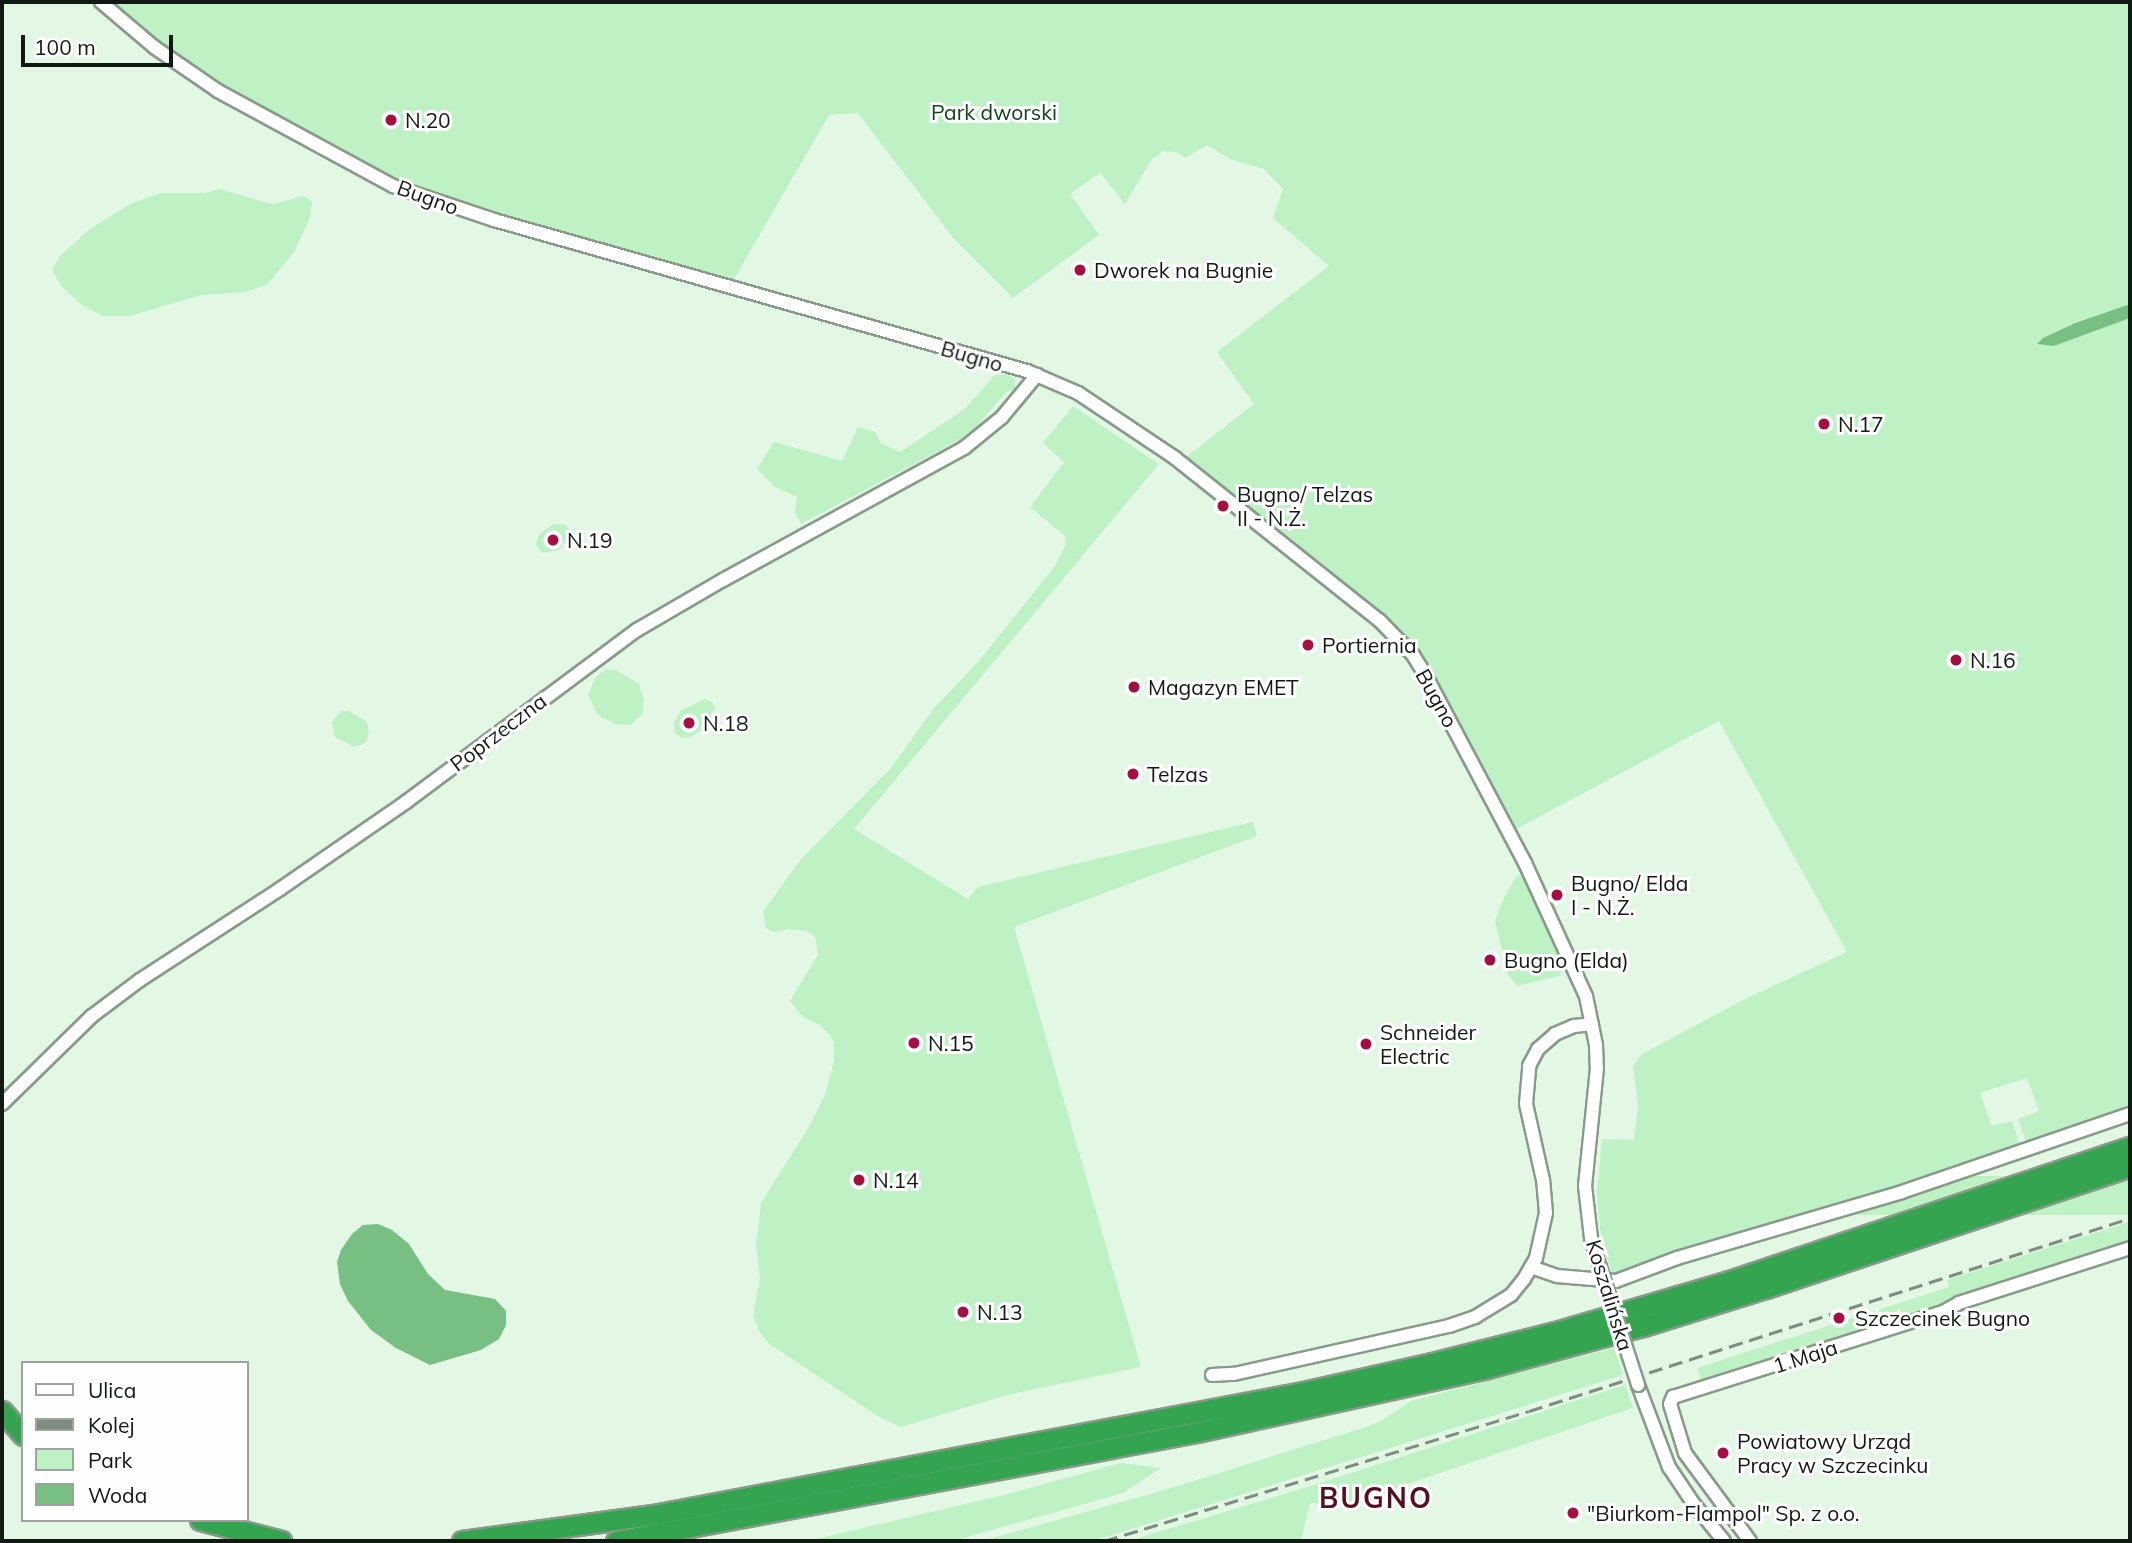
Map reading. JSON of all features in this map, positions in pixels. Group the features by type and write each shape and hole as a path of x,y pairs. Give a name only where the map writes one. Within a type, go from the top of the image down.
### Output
{"highway":[{"path":"462,1541 657,1514 1303,1392 1432,1363 1555,1332 1729,1281 2130,1147"},
{"path":"616,1541 1197,1432 1487,1368 1643,1326 1766,1288 2130,1166"},
{"path":"2,1411 21,1433"},
{"path":"208,1522 281,1541"},
{"path":"492,1538 528,1541"}],"street":[{"name":"Bugno","path":"101,2 153,47 218,91 351,165 404,190 494,220 1037,375 1078,393 1175,458 1399,638 1426,677 1525,863 1579,977 1592,1024"},
{"name":"Poprzeczna","path":"2,1104 66,1040 118,995 406,802 595,659 713,585 964,448 990,429 1037,375"},
{"name":"Koszalińska","path":"1592,1024 1596,1092 1585,1186 1591,1238 1638,1385 1669,1467 1693,1503 1724,1541"},
{"path":"1212,1375 1234,1374 1462,1322 1493,1308 1511,1294 1531,1267 1541,1244 1546,1213 1544,1180 1526,1104 1529,1066 1538,1049 1555,1034 1574,1026 1592,1024"},
{"path":"1531,1267 1557,1276 1616,1281 1677,1258 1902,1192 2130,1114"},
{"name":"1 Maja","path":"1750,1541 1685,1453 1670,1404 1677,1396 1943,1312 1959,1303 2130,1248"}],"green space":[{"name":"Park dworski","path":"110,2 2130,2 2130,304 2075,322 2043,338 2038,344 2054,346 2130,318 2130,1108 2027,1144 2018,1119 2039,1111 2027,1078 1980,1093 1992,1126 2012,1121 2020,1146 1892,1188 1698,1243 1612,1274 1600,1229 1597,1193 1602,1139 1634,1140 1638,1105 1633,1066 1642,1054 1745,999 1847,952 1719,721 1516,829 1431,673 1403,634 1185,458 1254,404 1217,352 1329,266 1273,218 1283,189 1264,169 1230,159 1207,145 1185,158 1176,152 1164,151 1152,159 1125,204 1100,173 1070,194 1099,235 1013,298 954,239 858,113 829,115 733,281 437,196 396,180 221,86 157,42"},
{"path":"219,189 272,204 305,196 312,202 310,218 294,252 267,285 246,292 201,295 130,316 103,316 82,305 62,287 52,270 60,256 90,229 132,203 161,193 205,193"},
{"path":"1008,374 1015,380 1015,389 1005,393 978,425 957,441 801,524 795,512 797,497 775,487 757,469 774,442 842,461 858,427 875,432 881,443 900,452 965,409 995,375"},
{"path":"1073,406 1159,464 854,829 968,899 978,887 1253,822 1257,836 1014,927 1141,1367 1007,1395 901,1427 879,1417 771,1345 760,1333 753,1315 760,1278 756,1246 761,1203 810,1125 825,1095 834,1061 834,1043 830,1035 820,1025 803,1017 790,1001 818,955 815,937 807,931 789,929 774,932 766,928 763,911 803,857 890,769 935,707 978,662 1055,566 1066,544 1065,536 1030,507 1064,462 1043,443"},
{"path":"553,524 565,525 570,536 559,550 542,553 536,545 539,535"},
{"path":"605,670 616,670 639,684 644,699 642,714 631,725 615,724 597,714 588,695 595,678"},
{"path":"705,699 712,702 715,708 703,729 691,737 682,738 675,733 674,724 680,711"},
{"path":"341,711 349,711 367,722 369,732 366,743 354,747 335,737 332,722"},
{"path":"1521,874 1525,875 1567,966 1559,976 1517,986 1508,974 1495,921 1515,878"},
{"path":"1607,1176 2130,1176 2130,1215 1607,1215"},
{"path":"2130,1222 2130,1242 1958,1296 1941,1308 1703,1386 1697,1368 1949,1287 1947,1280"},
{"path":"1614,1348 1623,1375 1106,1537 1089,1541 982,1541 1168,1489 1363,1428 1381,1421 1411,1401"},
{"path":"1625,1385 1633,1408 1351,1503 1310,1503 1301,1541 1128,1541 1314,1485"},
{"path":"1121,1463 1161,1468 1123,1493 953,1541 808,1541 1008,1494"}],"water":[{"path":"2130,304 2130,318 2054,346 2037,344 2043,338 2075,323"},
{"path":"378,1224 392,1230 409,1244 428,1274 445,1290 495,1299 506,1311 506,1325 499,1339 481,1350 430,1365 396,1348 371,1330 348,1301 340,1284 337,1262 341,1250 352,1234 363,1225"}],"railway":[{"path":"1104,1541 1529,1411 2130,1218"}],"place":[{"name":"N.20","path":"391,120"},
{"name":"Dworek na Bugnie","path":"1080,270"},
{"name":"N.17","path":"1824,424"},
{"name":"Bugno/ Telzas II - N.Ż.","path":"1223,506"},
{"name":"N.19","path":"553,540"},
{"name":"Portiernia","path":"1308,645"},
{"name":"N.16","path":"1956,660"},
{"name":"Magazyn EMET","path":"1134,687"},
{"name":"N.18","path":"689,723"},
{"name":"Telzas","path":"1133,774"},
{"name":"Bugno/ Elda I - N.Ż.","path":"1557,895"},
{"name":"Bugno (Elda)","path":"1490,960"},
{"name":"N.15","path":"914,1043"},
{"name":"Schneider Electric","path":"1366,1044"},
{"name":"N.14","path":"859,1180"},
{"name":"N.13","path":"963,1312"},
{"name":"Szczecinek Bugno","path":"1839,1318"},
{"name":"Powiatowy Urząd Pracy w Szczecinku","path":"1723,1453"},
{"name":"\"Biurkom-Flampol\" Sp. z o.o.","path":"1573,1513"}],"district":[{"name":"BUGNO","path":"1376,1498"}]}
